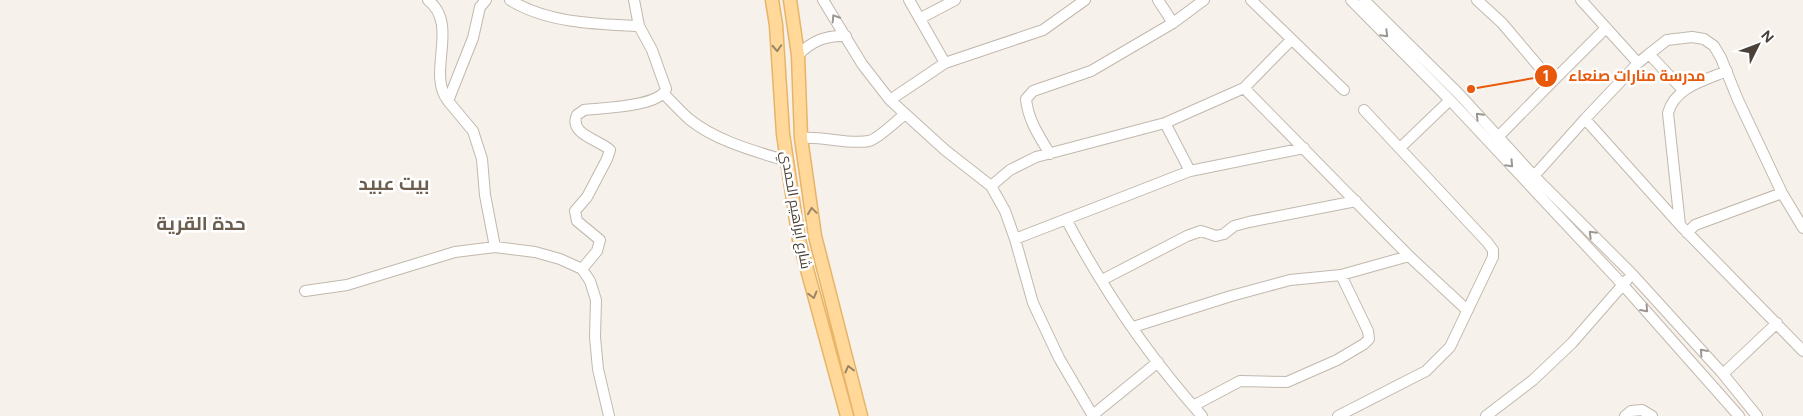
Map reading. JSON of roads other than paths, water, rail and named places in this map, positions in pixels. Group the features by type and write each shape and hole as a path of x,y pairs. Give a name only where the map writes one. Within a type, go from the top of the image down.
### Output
{"main road":[{"name":"شارع ابراهيم الحمدي","path":"772,0 776,25 780,105 799,240 846,412"},
{"name":"شارع ابراهيم الحمدي","path":"790,0 798,55 801,138 815,236 860,411"},
{"path":"780,105 800,105"},
{"path":"846,412 860,411"}],"street":[{"path":"428,0 436,5 441,20 443,35 440,79 442,93 458,110 473,131 482,159 485,195 495,247"},
{"path":"448,100 473,38 480,7 486,0"},
{"path":"510,0 530,10 549,16 606,24 639,26"},
{"path":"582,270 597,251 600,240 577,222 574,211 587,197 608,159 610,150 581,133 575,119 579,112 584,110 655,100 664,94 666,86 652,50 639,26 634,0"},
{"path":"823,0 862,64 890,100 945,150 991,186 1005,211 1033,302 1059,358 1093,415 1158,362"},
{"path":"909,0 945,62"},
{"path":"921,18 955,0"},
{"path":"890,100 945,62 1043,30 1085,0"},
{"path":"1158,0 1173,22"},
{"path":"1050,154 1031,122 1027,109 1026,99 1033,91 1091,71 1173,22 1204,0"},
{"path":"1251,0 1344,90"},
{"path":"1351,0 1450,100 1623,285 1739,416"},
{"path":"1364,0 1458,94 1534,176 1632,275 1723,374 1757,416"},
{"path":"1477,0 1502,23 1552,82"},
{"path":"1581,0 1638,63"},
{"path":"1498,136 1606,28"},
{"path":"798,55 805,47 824,37 846,36"},
{"path":"1534,176 1585,119 1638,63 1649,54 1667,40 1692,37 1704,38 1714,46 1782,193 1803,228"},
{"path":"991,186 1010,170 1036,157 1165,123 1244,88 1291,40"},
{"path":"1649,54 1683,90"},
{"path":"1683,229 1668,113 1673,102 1683,90 1726,71"},
{"path":"1244,88 1409,256 1467,310"},
{"path":"664,94 689,119 722,139 787,162"},
{"path":"1400,148 1450,100"},
{"path":"1338,416 1426,371 1450,347 1493,257 1493,250 1364,110"},
{"path":"801,138 815,137 852,142 871,141 904,114"},
{"path":"1585,119 1683,229 1803,351"},
{"path":"1165,123 1190,171"},
{"path":"1015,239 1190,171 1304,148"},
{"path":"1683,229 1782,193"},
{"path":"1102,280 1200,231 1216,236 1224,234 1234,226 1249,222 1356,201"},
{"path":"1066,219 1091,264 1133,327 1158,362 1202,416"},
{"path":"305,291 347,285 455,252 495,247 535,252 560,259 582,270 590,282 596,300 595,337 598,369 609,416"},
{"path":"1133,327 1231,296 1290,280 1341,274 1409,256"},
{"path":"1193,406 1240,381 1287,382 1336,360 1364,344 1369,339 1368,331 1341,274"},
{"path":"1486,416 1533,380 1572,343 1632,275"},
{"path":"1723,374 1777,323"},
{"path":"1672,340 1682,330"},
{"path":"1625,416 1631,411 1642,410 1652,416"}],"place":[{"name":"مدرسة منارات صنعاء","path":"1471,89"}],"district":[{"name":"بيت عبيد","path":"394,183"},
{"name":"حدة القرية","path":"201,223"}]}
